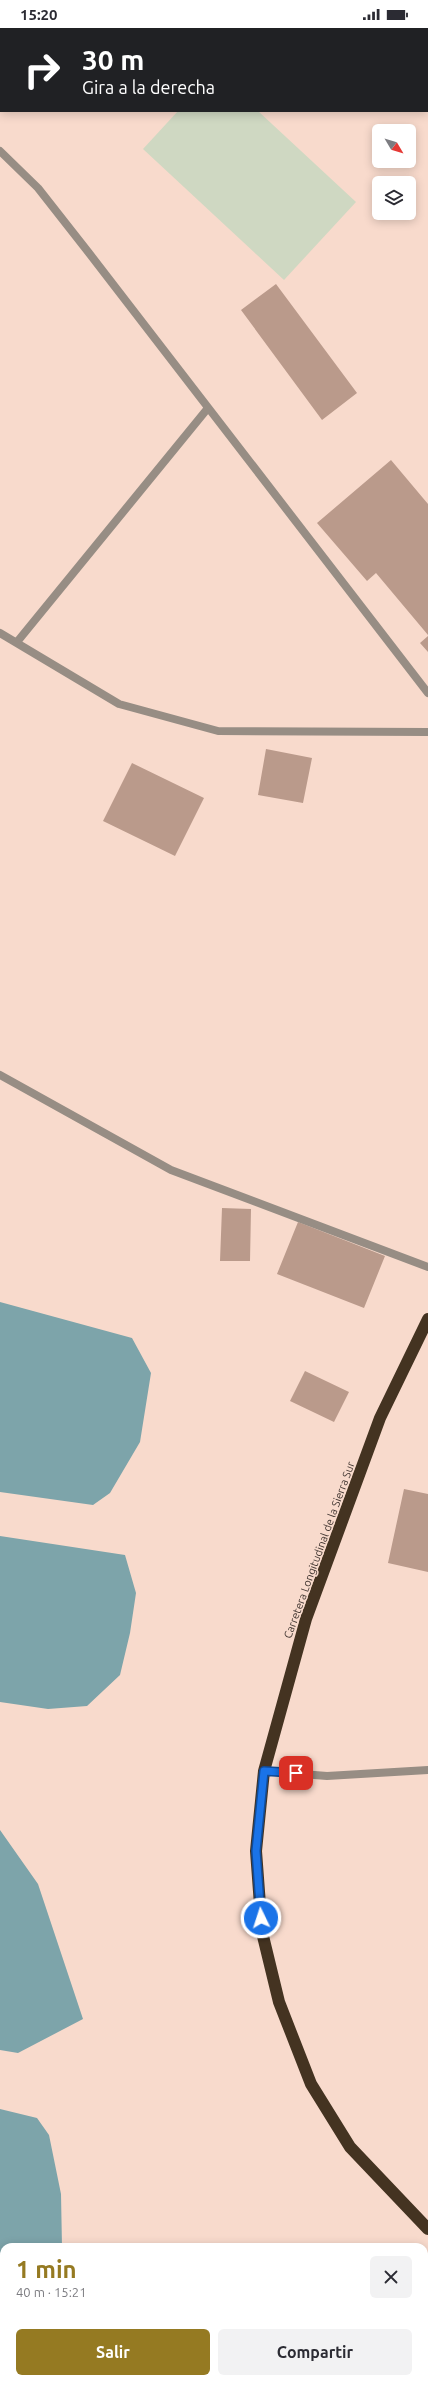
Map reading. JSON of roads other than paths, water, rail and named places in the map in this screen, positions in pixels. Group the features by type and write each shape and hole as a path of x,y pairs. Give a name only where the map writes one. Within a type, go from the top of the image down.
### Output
{"highway":[{"name":"Carretera Longitudinal de la Sierra Sur","path":"428,1319 380,1418 306,1619 264,1771 256,1851 262,1932 279,2002 311,2084 350,2147 428,2229"}],"street":[{"path":"0,151 38,188 428,693"},
{"path":"17,642 208,408"},
{"path":"0,633 119,704 218,731 428,732"},
{"path":"0,1075 171,1170 428,1267"},
{"path":"264,1771 327,1776 428,1770"}],"water":[{"path":"0,1302 132,1338 151,1373 140,1442 110,1493 93,1505 0,1492"},
{"path":"0,1536 125,1555 136,1593 130,1633 120,1675 87,1706 48,1709 0,1702"},
{"path":"0,1830 38,1884 83,2019 18,2053 0,2050"},
{"path":"0,2109 37,2118 49,2135 61,2194 62,2243 0,2243"}]}
